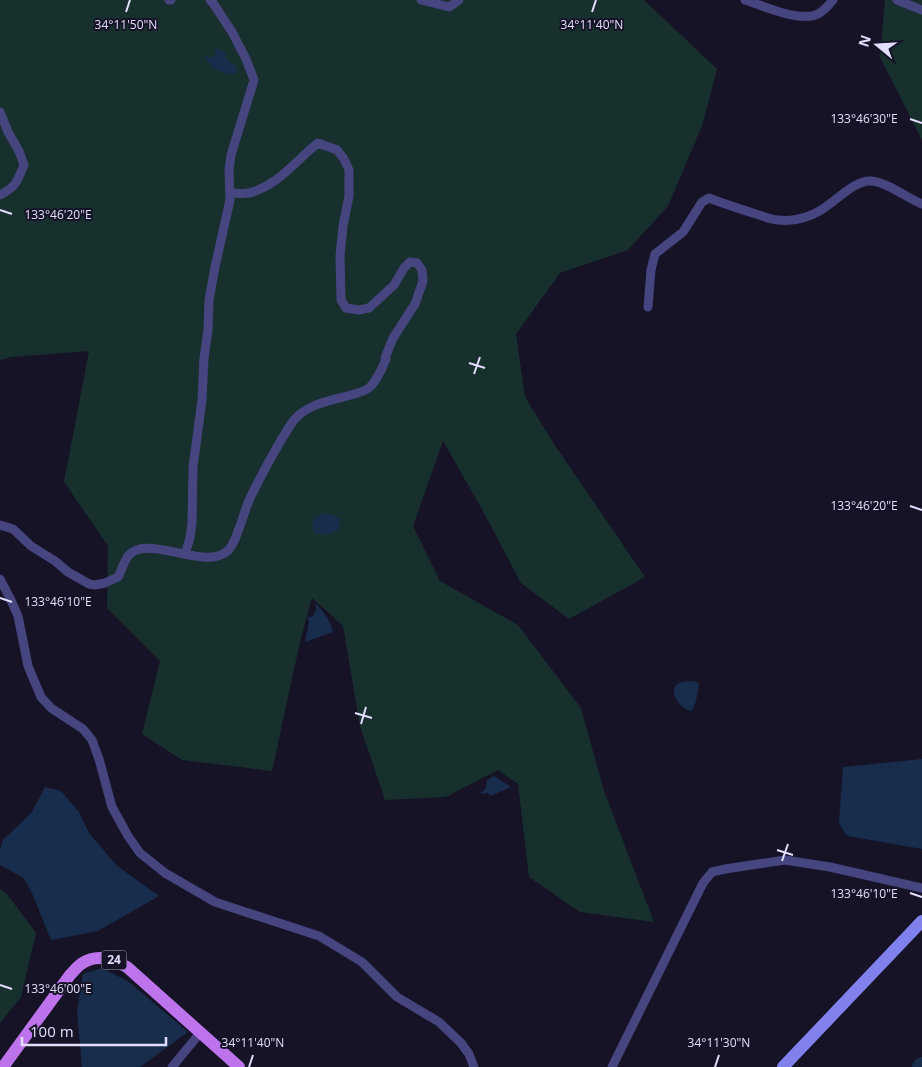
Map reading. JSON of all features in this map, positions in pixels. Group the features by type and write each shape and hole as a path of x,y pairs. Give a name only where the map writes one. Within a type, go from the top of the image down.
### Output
{"main road":[{"name":"24","path":"3,1067 70,975 82,963 95,958 105,957 127,967 239,1067"}],"street":[{"path":"185,554 192,523 193,467 202,400 209,300 230,200 229,170 231,155 254,80 232,32 210,0"},
{"path":"421,0 449,7 459,0"},
{"path":"745,0 794,17 818,14 833,0"},
{"path":"897,0 922,10"},
{"path":"0,112 8,132 19,151 24,166 16,183 11,189 0,195"},
{"path":"0,525 13,529 31,546 55,561 68,572 95,586 118,577 128,556 138,549 151,548 206,558 220,556 228,551 233,544 251,494 293,422 308,409 316,405 360,393 370,387 379,375 393,338 416,304 423,281 422,270 418,263 410,262 404,268 394,286 369,308 359,310 346,308 341,300 340,256 349,196 349,170 337,150 318,143 284,174 260,189 248,194 230,193"},
{"path":"648,308 651,270 655,254 683,232 702,202 709,198 776,220 790,220 810,216 847,191 863,182 872,181 922,204"},
{"path":"0,579 18,616 28,666 41,696 52,708 83,729 92,740 112,806 128,836 140,853 165,873 215,902 319,936 362,962 397,997 438,1022 461,1043 469,1054 474,1067"},
{"path":"612,1067 703,883 712,872 785,860 830,867 922,888"},
{"path":"783,1067 922,921"},
{"path":"172,1067 200,1033"}],"green space":[{"path":"0,0 644,0 717,69 702,126 668,206 628,250 560,273 516,334 525,397 554,444 645,577 569,619 521,583 443,441 413,526 440,581 518,625 581,708 604,791 654,922 580,912 529,877 518,784 498,770 446,797 385,800 360,726 343,626 312,598 300,642 272,771 182,760 142,734 160,661 107,608 108,546 64,482 89,351 11,357 0,360"},
{"path":"885,0 922,0 922,140 880,57"},
{"path":"0,889 7,894 36,933 21,997 0,1023"}],"water":[{"path":"215,48 227,53 225,56 237,68 236,73 221,72 209,63 205,55 211,58 215,55"},
{"path":"324,513 334,515 340,519 339,529 333,533 320,534 314,532 312,526 314,518"},
{"path":"315,603 326,616 333,632 305,642 309,622 307,618 313,616 316,610"},
{"path":"694,681 699,683 692,711 687,710 679,703 674,694 674,689 682,682"},
{"path":"922,759 922,849 848,836 839,823 843,767"},
{"path":"494,776 511,787 490,796 488,793 480,794 486,788 487,780"},
{"path":"45,787 61,791 79,812 89,833 116,865 159,896 98,931 51,940 24,878 0,865 0,850 3,840 32,812"},
{"path":"102,968 129,982 188,1032 140,1067 82,1067 77,1011 83,974"}]}
